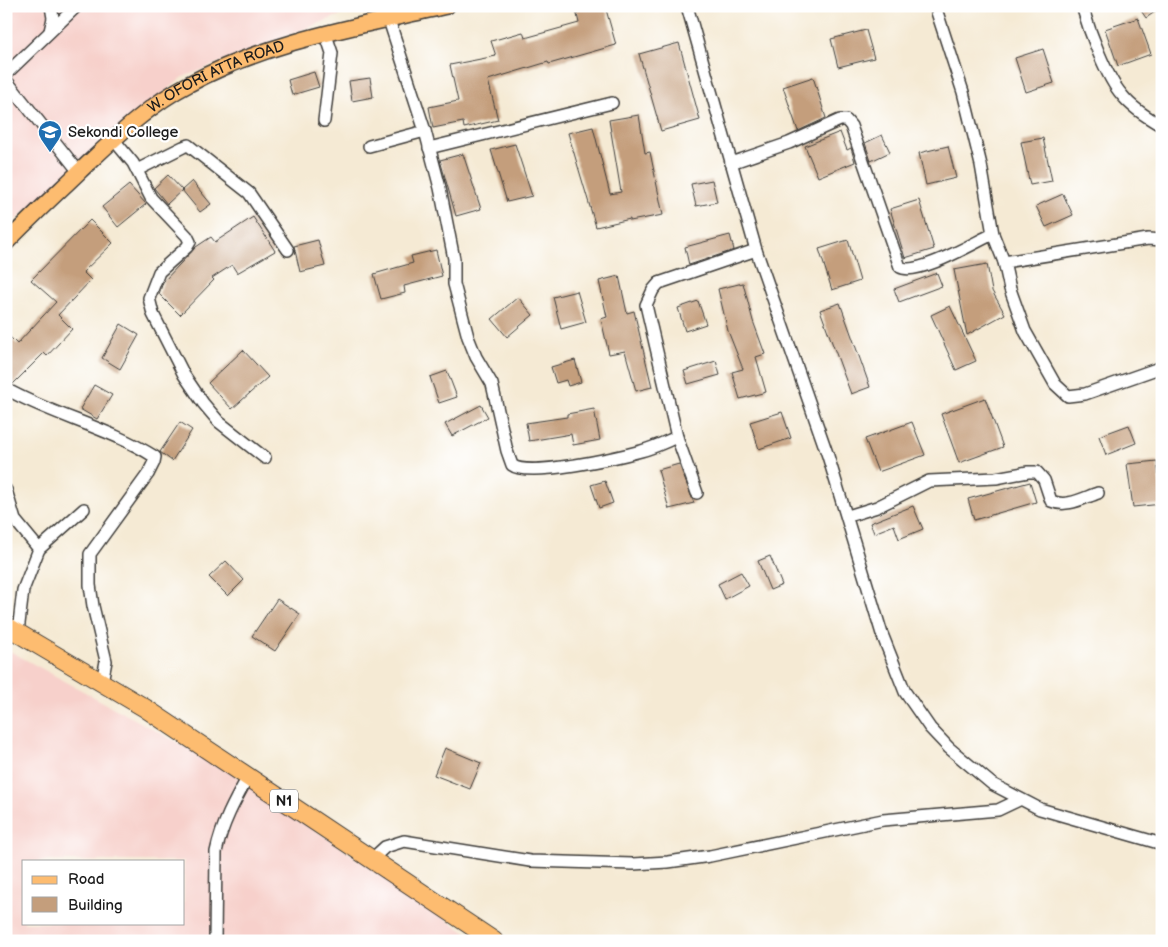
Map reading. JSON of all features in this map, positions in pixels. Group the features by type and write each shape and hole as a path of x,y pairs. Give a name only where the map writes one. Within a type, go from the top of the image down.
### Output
{"highway":[{"name":"N1","path":"10,631 102,682 494,941"}],"main road":[{"name":"W. OFORI ATTA ROAD","path":"6,243 114,140 161,101 208,74 292,43 447,6"}],"street":[{"path":"50,30 53,18 51,6"},
{"path":"6,74 77,6"},
{"path":"687,6 756,250 848,516 882,634 905,692 930,728 949,748 992,784 1018,800 1059,815 1162,844"},
{"path":"935,6 963,92 981,165 993,234 1004,262 1010,289 1025,331 1055,384 1068,396 1085,394 1162,367"},
{"path":"1082,6 1092,34 1122,96 1149,119 1162,126"},
{"path":"389,20 425,131 440,188 454,259 454,284 461,312 476,357 492,384 512,465 525,471 568,466 642,451 677,438"},
{"path":"324,121 332,52 326,35"},
{"path":"6,80 80,172"},
{"path":"430,148 612,103"},
{"path":"731,164 789,143 840,120 846,120 850,126 900,267 911,270 927,265 993,234"},
{"path":"369,146 425,131"},
{"path":"114,140 137,170 151,198 187,236 190,242 188,247 159,272 149,298 153,314 184,375 203,403 219,422 265,458"},
{"path":"137,170 188,145 194,148 208,162 224,172 249,194 288,250"},
{"path":"1004,262 1148,239 1162,240"},
{"path":"696,494 677,438 646,305 649,297 659,284 756,250"},
{"path":"6,388 41,408 108,432 155,457 148,474 90,554 90,585 93,606 106,661 102,682"},
{"path":"848,516 884,504 929,481 946,479 996,478 1037,472 1044,480 1051,500 1059,504 1066,504 1098,493"},
{"path":"6,490 15,520 40,549"},
{"path":"10,631 23,590 40,549 84,509"},
{"path":"215,941 218,846 227,815 248,777"},
{"path":"371,860 385,846 404,841 538,861 615,864 668,862 710,856 883,820 998,810 1018,800"}],"shaded area":[{"name":"Sekondi College","path":"6,6 363,6 183,77 6,228"},
{"path":"6,649 226,769 478,941 6,941"}],"building":[{"path":"575,6 605,6 616,45 549,64 548,62 488,80 498,120 464,128 463,122 433,128 429,107 458,101 450,65 496,56 491,41 523,32 525,38 579,23"},
{"path":"1138,6 1162,6 1162,7 1146,18"},
{"path":"1138,18 1151,54 1118,66 1105,29"},
{"path":"866,30 874,58 838,67 831,39"},
{"path":"679,43 700,120 661,131 639,54"},
{"path":"1043,49 1054,83 1026,92 1015,58"},
{"path":"314,72 319,87 292,95 288,80"},
{"path":"813,77 826,118 798,131 783,87"},
{"path":"370,78 373,97 352,101 349,81"},
{"path":"639,115 645,153 650,152 663,215 630,221 630,219 596,227 568,133 593,127 610,194 621,192 609,120"},
{"path":"840,132 847,150 851,148 855,162 818,177 805,146"},
{"path":"882,135 890,152 871,161 865,143"},
{"path":"1043,138 1052,181 1030,185 1021,142"},
{"path":"515,144 532,196 507,202 491,150"},
{"path":"948,146 956,178 926,185 919,153"},
{"path":"463,154 481,209 456,216 440,160"},
{"path":"168,175 182,190 167,204 154,188"},
{"path":"712,180 717,202 696,206 691,184"},
{"path":"192,181 211,204 200,212 182,190"},
{"path":"129,185 146,204 118,227 102,207"},
{"path":"1063,194 1073,215 1046,227 1036,206"},
{"path":"919,200 934,249 905,258 890,209"},
{"path":"253,217 275,251 237,273 232,265 212,278 214,280 180,315 159,294 163,282 196,247 211,237 215,242"},
{"path":"90,220 113,243 83,272 91,280 58,315 72,329 47,356 44,353 13,384 6,382 6,333 17,344 56,302 31,280"},
{"path":"730,235 734,250 689,265 685,247"},
{"path":"318,240 325,266 300,272 294,246"},
{"path":"848,240 860,281 832,290 819,249"},
{"path":"436,250 442,276 404,286 405,293 381,299 374,274 413,263 411,256"},
{"path":"987,264 992,291 1005,314 967,335 954,270"},
{"path":"937,273 942,286 899,302 894,289"},
{"path":"619,276 627,313 634,311 652,387 636,391 625,351 609,354 601,319 607,317 599,281"},
{"path":"743,283 753,321 765,354 756,357 766,392 740,399 732,372 743,369 728,331 718,289"},
{"path":"577,291 586,322 561,329 553,297"},
{"path":"518,297 533,315 507,337 492,319"},
{"path":"698,301 706,324 685,331 678,308"},
{"path":"840,303 870,387 851,394 820,310"},
{"path":"950,306 976,361 956,370 931,315"},
{"path":"121,324 139,335 120,369 102,358"},
{"path":"243,350 268,377 232,409 208,383"},
{"path":"575,360 581,382 568,386 566,380 556,383 551,367"},
{"path":"716,361 720,375 688,384 684,371"},
{"path":"447,371 457,397 439,403 430,377"},
{"path":"94,385 112,395 97,419 80,409"},
{"path":"985,398 1003,447 959,463 941,414"},
{"path":"481,405 488,417 452,436 445,424"},
{"path":"594,409 600,440 573,445 571,434 529,441 526,423 567,417 567,414"},
{"path":"782,412 791,438 759,449 750,422"},
{"path":"180,422 192,430 172,461 160,452"},
{"path":"912,422 925,455 878,472 865,439"},
{"path":"1129,425 1136,443 1106,455 1099,436"},
{"path":"1157,461 1162,504 1133,507 1127,464"},
{"path":"679,464 694,503 669,509 658,470"},
{"path":"605,481 613,503 599,508 591,485"},
{"path":"1030,482 1036,502 974,520 968,499"},
{"path":"913,506 923,529 899,539 894,525 874,533 870,523"},
{"path":"770,556 782,585 770,590 758,561"},
{"path":"226,561 244,580 228,596 209,577"},
{"path":"741,572 749,586 725,599 718,584"},
{"path":"277,599 300,614 275,651 252,636"},
{"path":"445,748 481,763 470,789 434,775"}],"place":[{"name":"Sekondi College","path":"50,153"}]}
